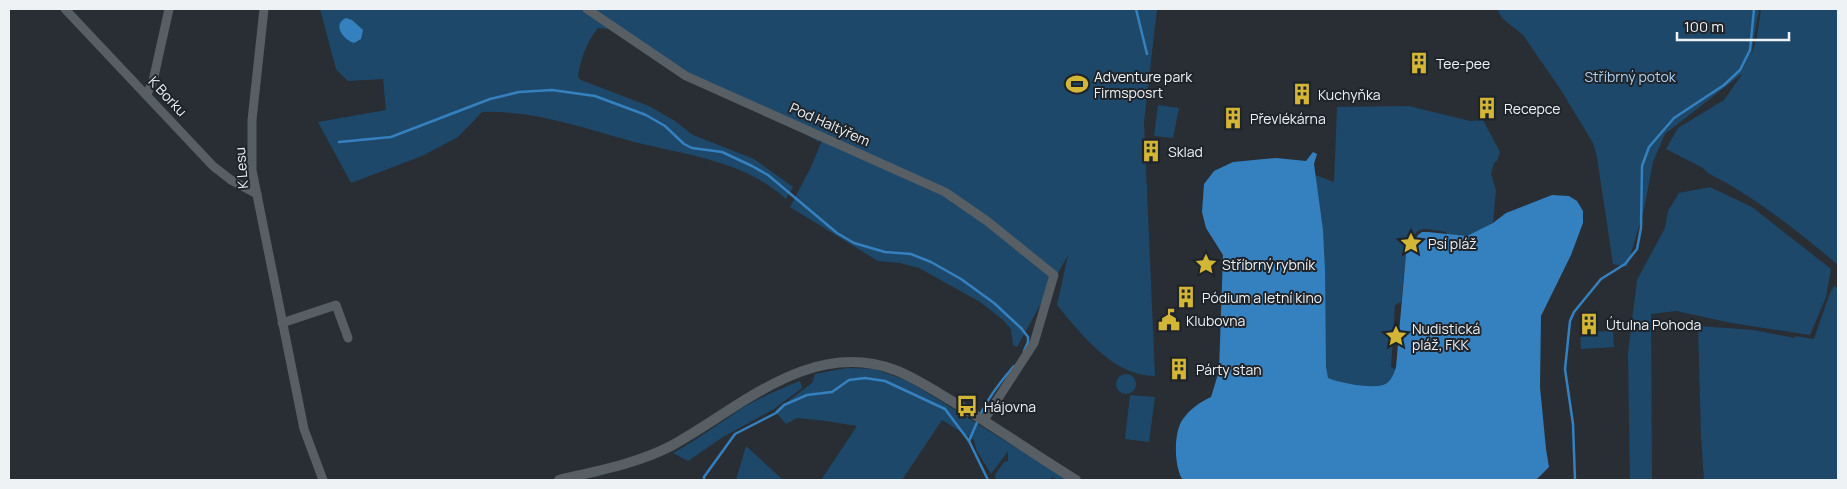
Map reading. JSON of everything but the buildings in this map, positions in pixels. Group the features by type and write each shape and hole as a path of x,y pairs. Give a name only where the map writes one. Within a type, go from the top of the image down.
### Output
{"street":[{"name":"K Borku","path":"65,9 74,12 213,166 231,180 257,194"},
{"path":"147,94 153,81 169,9"},
{"name":"K Lesu","path":"264,9 252,120 252,170 304,429 322,480"},
{"name":"Pod Haltýřem","path":"587,9 686,76 946,192 987,221 1054,275 1034,343 984,420"},
{"path":"282,323 336,304 348,338"},
{"path":"559,480 641,459 671,446 729,409 784,378 801,371 828,364 859,362 893,369 915,379 984,420 1076,480"}],"green space":[{"path":"320,9 1157,9 1144,122 1155,376 1125,369 1112,361 1088,341 1057,305 1068,255 1017,347 1013,345 1011,329 1002,319 980,302 919,268 900,263 878,261 790,207 811,167 825,133 819,142 794,127 740,102 609,29 598,28 591,39 580,64 578,77 581,80 649,106 675,121 693,135 754,159 793,187 786,199 752,175 713,161 558,121 501,112 482,112 458,137 422,156 351,183 318,122 386,110 383,79 348,81 336,69"},
{"path":"1497,9 1759,9 1751,56 1757,37 1761,9 1838,9 1838,265 1792,227 1743,193 1708,173 1703,168 1666,149 1678,128 1724,100 1743,73 1665,134 1653,162 1644,209 1627,267 1613,264 1597,157 1593,143 1561,90 1523,35 1502,18"},
{"path":"1158,105 1179,108 1173,138 1154,136"},
{"path":"1409,106 1470,121 1483,120 1500,152 1491,174 1496,190 1493,223 1466,238 1448,236 1446,232 1430,229 1420,230 1413,236 1404,250 1406,254 1401,302 1395,305 1391,367 1396,370 1395,372 1388,382 1378,387 1339,383 1327,379 1324,368 1315,175 1334,182 1337,107"},
{"path":"1710,187 1752,207 1831,269 1826,297 1810,335 1732,323 1676,311 1651,314 1652,480 1630,480 1628,353 1637,280 1665,228 1668,211 1679,193"},
{"path":"1834,286 1838,288 1838,480 1704,480 1698,326 1753,330 1795,338 1795,336 1814,339"},
{"path":"1613,331 1614,347 1581,349 1580,332"},
{"path":"847,368 874,369 908,381 1069,480 1058,480 1052,477 1050,480 996,480 995,475 1004,462 1008,461 1008,451 991,474 977,451 974,440 942,420 902,480 821,480 857,426 797,418 786,424 775,411 812,383 815,374"},
{"path":"1126,374 1133,377 1136,384 1133,391 1126,394 1119,391 1116,384 1119,377"},
{"path":"800,381 802,388 774,409 723,437 688,461 673,453 748,405"},
{"path":"1130,395 1155,397 1149,442 1125,439"},
{"path":"746,446 783,480 736,480"}],"shaded area":[{"path":"346,18 352,20 363,30 361,39 354,43 346,39 339,28 342,21"},
{"name":"Stříbrný rybník","path":"1313,152 1317,154 1314,164 1323,230 1326,367 1328,378 1340,382 1363,386 1378,386 1386,384 1393,375 1396,367 1406,254 1418,235 1422,232 1428,232 1467,236 1493,223 1506,213 1552,195 1569,196 1577,201 1583,211 1583,223 1571,255 1541,316 1540,387 1549,467 1536,480 1183,480 1176,459 1176,441 1180,425 1192,409 1211,397 1219,371 1223,255 1206,228 1202,212 1204,184 1214,171 1233,162 1276,158 1306,161"}],"waterway":[{"path":"1136,9 1147,54"},
{"name":"Stříbrný potok","path":"1575,480 1573,424 1565,369 1570,321 1574,312 1601,279 1625,264 1637,249 1641,228 1642,166 1649,147 1674,118 1724,85 1740,70 1750,50 1754,9"},
{"path":"339,142 391,137 490,99 519,92 552,90 595,96 646,115 665,126 684,144 692,148 722,152 768,175 837,233 854,243 885,252 911,254 931,262 961,279 994,303 1021,328 1028,337 1024,351"},
{"path":"980,415 995,389 1014,366"},
{"path":"704,480 704,477 735,434 776,413 784,405 807,395 832,392 849,380 865,378 885,381 945,409 969,441 988,480"},
{"path":"969,441 978,420"}],"place":[{"name":"Tee-pee","path":"1419,63"},
{"name":"Adventure park Firmsposrt","path":"1077,84"},
{"name":"Kuchyňka","path":"1302,94"},
{"name":"Recepce","path":"1487,108"},
{"name":"Převlékárna","path":"1233,118"},
{"name":"Sklad","path":"1151,151"},
{"name":"Psí pláž","path":"1411,243"},
{"name":"Stříbrný rybník","path":"1206,264"},
{"name":"Pódium a letní kino","path":"1186,297"},
{"name":"Klubovna","path":"1169,320"},
{"name":"Útulna Pohoda","path":"1589,324"},
{"name":"Nudistická pláž, FKK","path":"1396,336"},
{"name":"Párty stan","path":"1179,369"},
{"name":"Hájovna","path":"967,406"}]}
